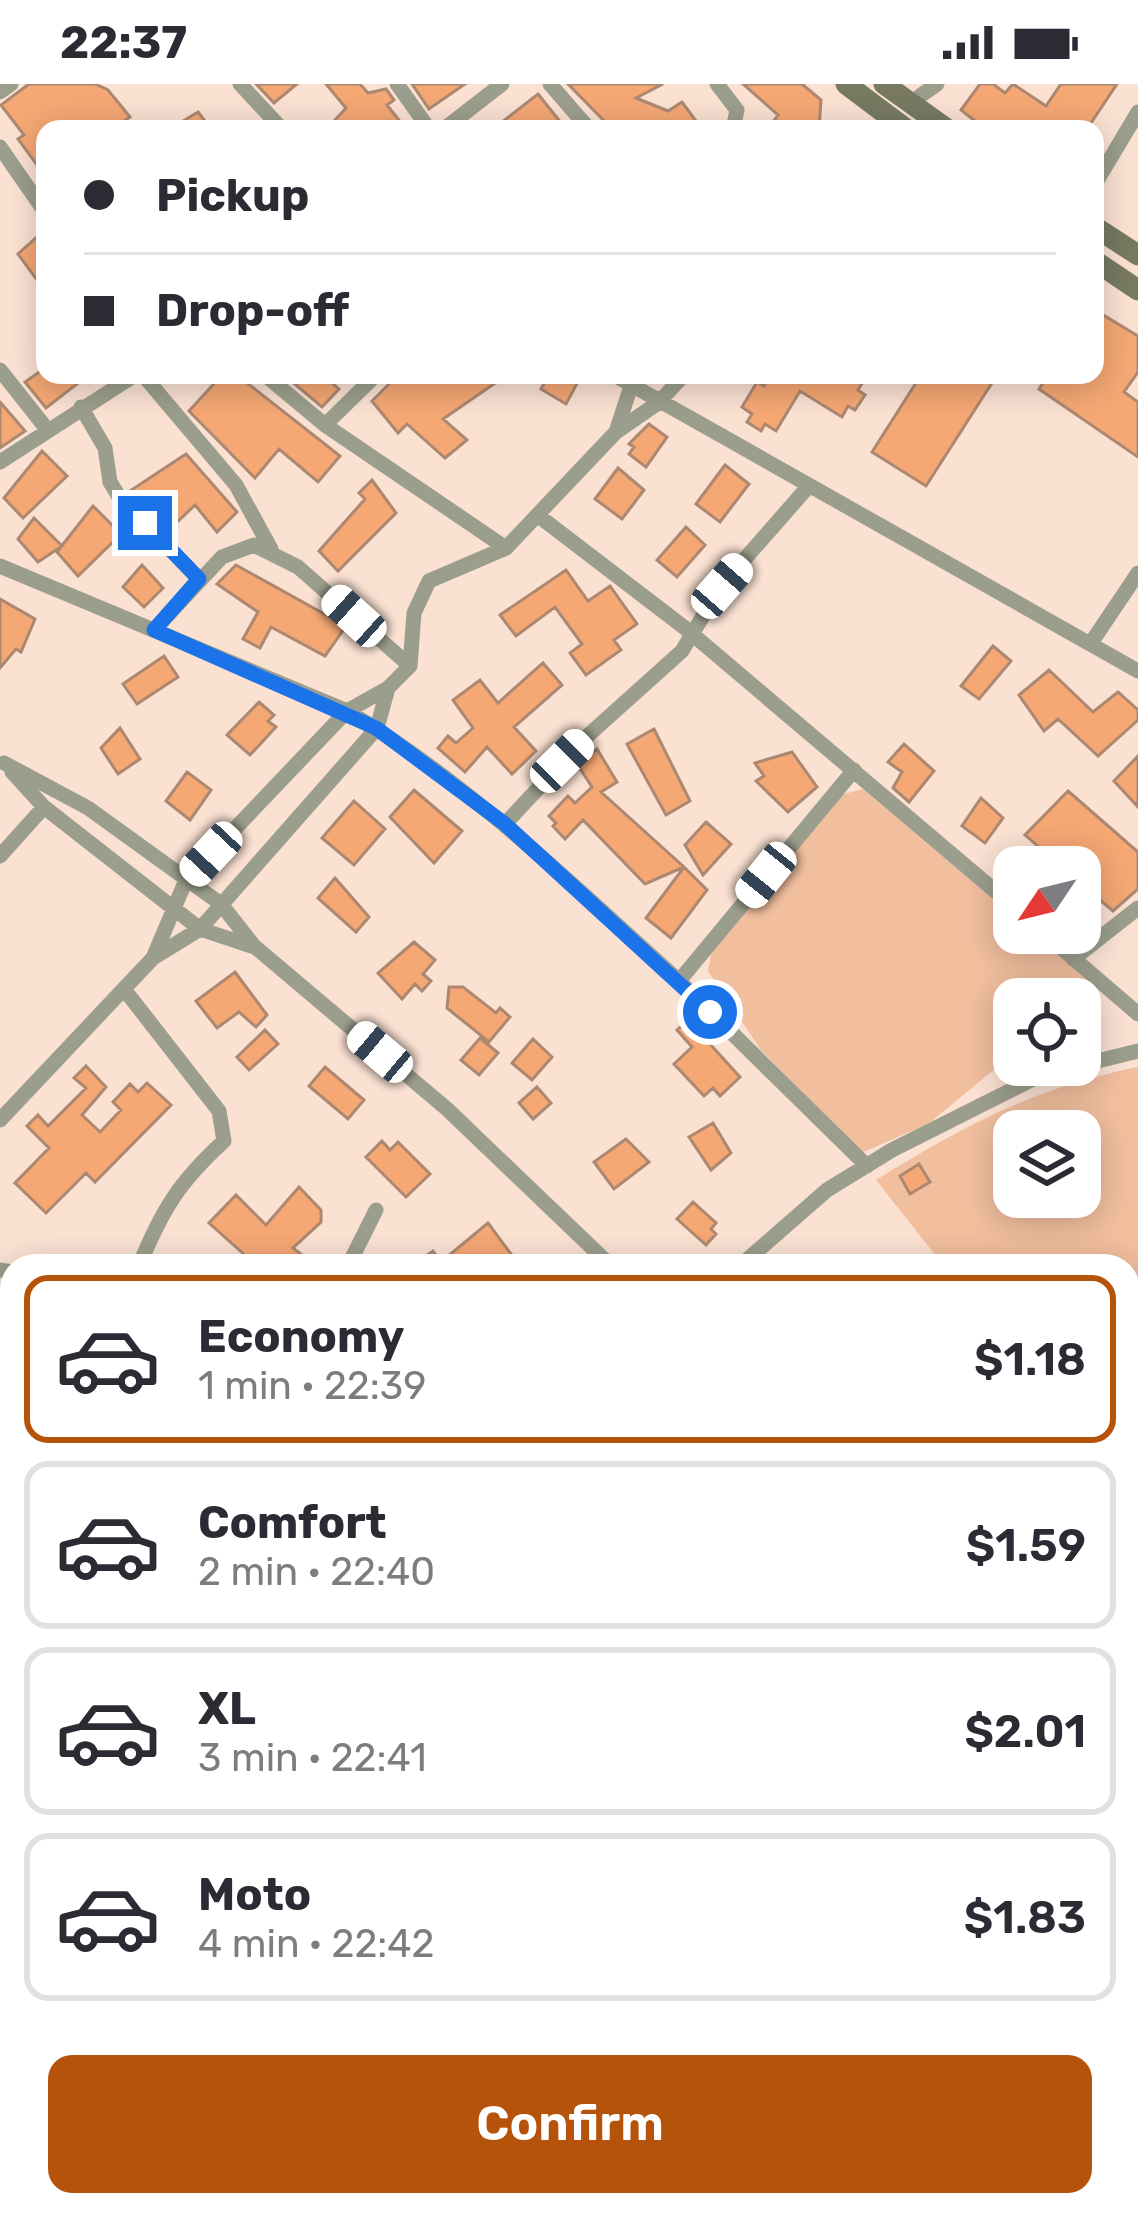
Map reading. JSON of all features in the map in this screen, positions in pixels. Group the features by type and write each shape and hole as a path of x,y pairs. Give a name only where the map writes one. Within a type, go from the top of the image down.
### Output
{"street":[{"path":"0,92 11,84"},
{"path":"240,84 274,120"},
{"path":"397,84 423,120"},
{"path":"456,120 502,84"},
{"path":"550,84 581,120"},
{"path":"717,84 737,110 735,120"},
{"path":"847,84 900,111 937,84"},
{"path":"1104,169 1138,112"},
{"path":"0,147 36,199"},
{"path":"1104,233 1138,255"},
{"path":"1104,267 1138,290"},
{"path":"0,370 46,428"},
{"path":"0,462 46,428 123,384"},
{"path":"147,384 236,485 271,549 410,666"},
{"path":"276,384 325,425 506,548"},
{"path":"325,425 367,384"},
{"path":"616,432 634,384"},
{"path":"640,384 658,403 1138,671"},
{"path":"153,958 186,880 347,711 388,688 410,666 414,614 429,581 506,548 616,432 658,403 676,384"},
{"path":"81,407 105,448 110,482 118,495 199,579"},
{"path":"505,824 584,739 694,636 722,586 807,488"},
{"path":"540,517 694,636 993,890"},
{"path":"154,630 199,579 238,547 271,549"},
{"path":"0,566 347,711 376,728 505,824 679,981 867,1166"},
{"path":"1091,643 1138,573"},
{"path":"0,1120 153,958 200,929 376,728 388,688"},
{"path":"2,761 88,808 221,904 254,946 447,1109 598,1254"},
{"path":"2,761 44,807 200,929 254,946"},
{"path":"679,981 854,770"},
{"path":"0,856 44,807"},
{"path":"1073,958 1138,908"},
{"path":"1068,954 1138,1014"},
{"path":"124,988 219,1111 224,1141 183,1178 144,1254"},
{"path":"754,1254 827,1190 867,1166 1041,1075 1138,1051"},
{"path":"354,1254 376,1210"}],"shaded area":[{"path":"863,789 993,899 993,954 1058,954 1086,978 993,978 993,1070 928,1124 861,1153 761,1050 708,971 712,950 840,795"},
{"path":"1138,1067 1138,1254 935,1254 876,1180 993,1115 993,1218 1101,1218 1101,1110 1003,1110 1066,1086 1101,1086 1101,1076"}],"building":[{"path":"29,84 95,84 108,90 130,117 36,120 36,164 18,139 24,135 1,105"},
{"path":"256,84 297,84 274,103"},
{"path":"326,84 360,84 368,93 386,89 394,100 387,105 399,120 335,120 346,108"},
{"path":"412,84 465,84 429,109"},
{"path":"568,84 663,84 636,98 668,111 682,102 695,120 603,120"},
{"path":"743,84 802,84 821,100 820,120 774,120 778,115"},
{"path":"980,84 993,84 1005,93 1013,84 1046,106 1061,84 1117,84 1093,120 974,120 961,110"},
{"path":"538,94 559,120 505,120"},
{"path":"36,238 36,279 18,254"},
{"path":"1104,315 1138,336 1138,372 1124,392 1138,402 1138,457 1039,389 1042,384 1104,384"},
{"path":"36,374 36,384 77,384 46,408 25,382"},
{"path":"214,384 248,384 340,456 318,482 279,449 255,478 189,411"},
{"path":"295,384 333,384 339,389 322,407"},
{"path":"389,384 494,384 443,419 467,440 445,458 407,424 398,433 372,401"},
{"path":"544,384 577,384 566,404 541,389"},
{"path":"756,384 862,384 858,390 865,395 855,410 848,406 842,417 800,391 776,431 765,424 761,431 747,422 752,414 742,407"},
{"path":"915,384 991,384 926,486 872,452"},
{"path":"0,402 25,431 0,448"},
{"path":"649,424 667,437 646,467 629,454 634,447 629,444"},
{"path":"42,451 67,476 23,518 4,498"},
{"path":"186,454 237,512 217,532 195,505 169,530 130,491"},
{"path":"725,465 749,484 720,522 696,504"},
{"path":"618,468 644,490 622,519 595,499"},
{"path":"372,480 396,513 338,571 319,551 365,499 359,493"},
{"path":"93,506 121,534 78,576 57,552"},
{"path":"34,518 62,546 38,562 18,539"},
{"path":"686,527 705,545 677,577 657,560"},
{"path":"142,565 163,588 144,607 123,587"},
{"path":"236,565 346,626 325,656 271,627 260,648 243,639 258,612 217,584"},
{"path":"566,570 588,601 610,586 637,624 614,640 621,650 586,675 570,653 582,644 555,607 516,636 500,615"},
{"path":"0,599 35,619 21,652 16,649 0,668"},
{"path":"993,646 1011,661 979,699 961,686"},
{"path":"164,656 178,677 137,704 123,684"},
{"path":"543,663 562,685 514,727 536,751 512,774 487,747 465,772 438,748 448,736 456,743 473,728 453,700 480,680 498,703"},
{"path":"1049,670 1093,712 1118,692 1138,710 1138,720 1098,756 1058,719 1044,731 1019,695"},
{"path":"259,702 274,715 268,721 276,727 250,755 227,735"},
{"path":"120,728 140,759 118,774 101,748"},
{"path":"654,729 690,801 666,815 627,744"},
{"path":"904,744 934,771 909,802 893,788 902,772 888,762"},
{"path":"597,749 617,782 601,792 684,867 645,884 583,820 565,839 553,826 556,823 549,816 568,796 575,803 592,787 577,764"},
{"path":"792,752 817,787 788,812 756,781 764,776 755,763"},
{"path":"1138,756 1138,807 1114,781"},
{"path":"187,772 211,790 190,820 166,801"},
{"path":"414,790 462,831 434,863 390,817"},
{"path":"1068,791 1138,852 1138,889 1113,911 1101,901 1101,846 1038,846 1025,835"},
{"path":"981,798 1003,818 985,843 962,826"},
{"path":"354,801 385,829 354,865 322,838"},
{"path":"706,822 731,844 703,875 685,845"},
{"path":"684,867 707,890 671,938 646,918"},
{"path":"335,878 369,917 356,932 318,898"},
{"path":"414,942 435,960 423,974 431,981 422,991 415,984 402,999 378,973"},
{"path":"235,972 267,1015 256,1027 239,1012 217,1028 196,1001"},
{"path":"449,987 463,987 496,1013 500,1008 510,1017 489,1042 447,1008"},
{"path":"688,1020 740,1077 720,1096 713,1088 704,1096 674,1064 692,1047 677,1030"},
{"path":"265,1030 278,1044 249,1070 237,1057"},
{"path":"480,1038 498,1053 479,1075 461,1060"},
{"path":"533,1039 552,1057 532,1080 512,1063"},
{"path":"86,1066 106,1087 82,1115 100,1132 121,1110 113,1102 130,1084 138,1092 147,1083 171,1105 95,1182 86,1173 46,1213 15,1183 49,1148 27,1126 38,1115 48,1126 86,1088 74,1078"},
{"path":"325,1067 364,1100 348,1119 309,1086"},
{"path":"537,1087 551,1103 533,1119 519,1103"},
{"path":"713,1123 731,1153 711,1170 689,1137"},
{"path":"626,1139 649,1162 614,1189 594,1162"},
{"path":"382,1141 390,1150 398,1142 430,1174 406,1197 366,1157"},
{"path":"919,1164 930,1182 910,1194 900,1176"},
{"path":"299,1187 321,1210 321,1222 293,1248 301,1254 244,1254 209,1223 236,1195 266,1225"},
{"path":"693,1202 716,1223 711,1229 716,1234 706,1245 677,1219"},
{"path":"488,1223 511,1254 451,1254"}],"route":[{"path":"145,523 199,579 154,630 347,711 376,728 505,824 710,1012"}]}
